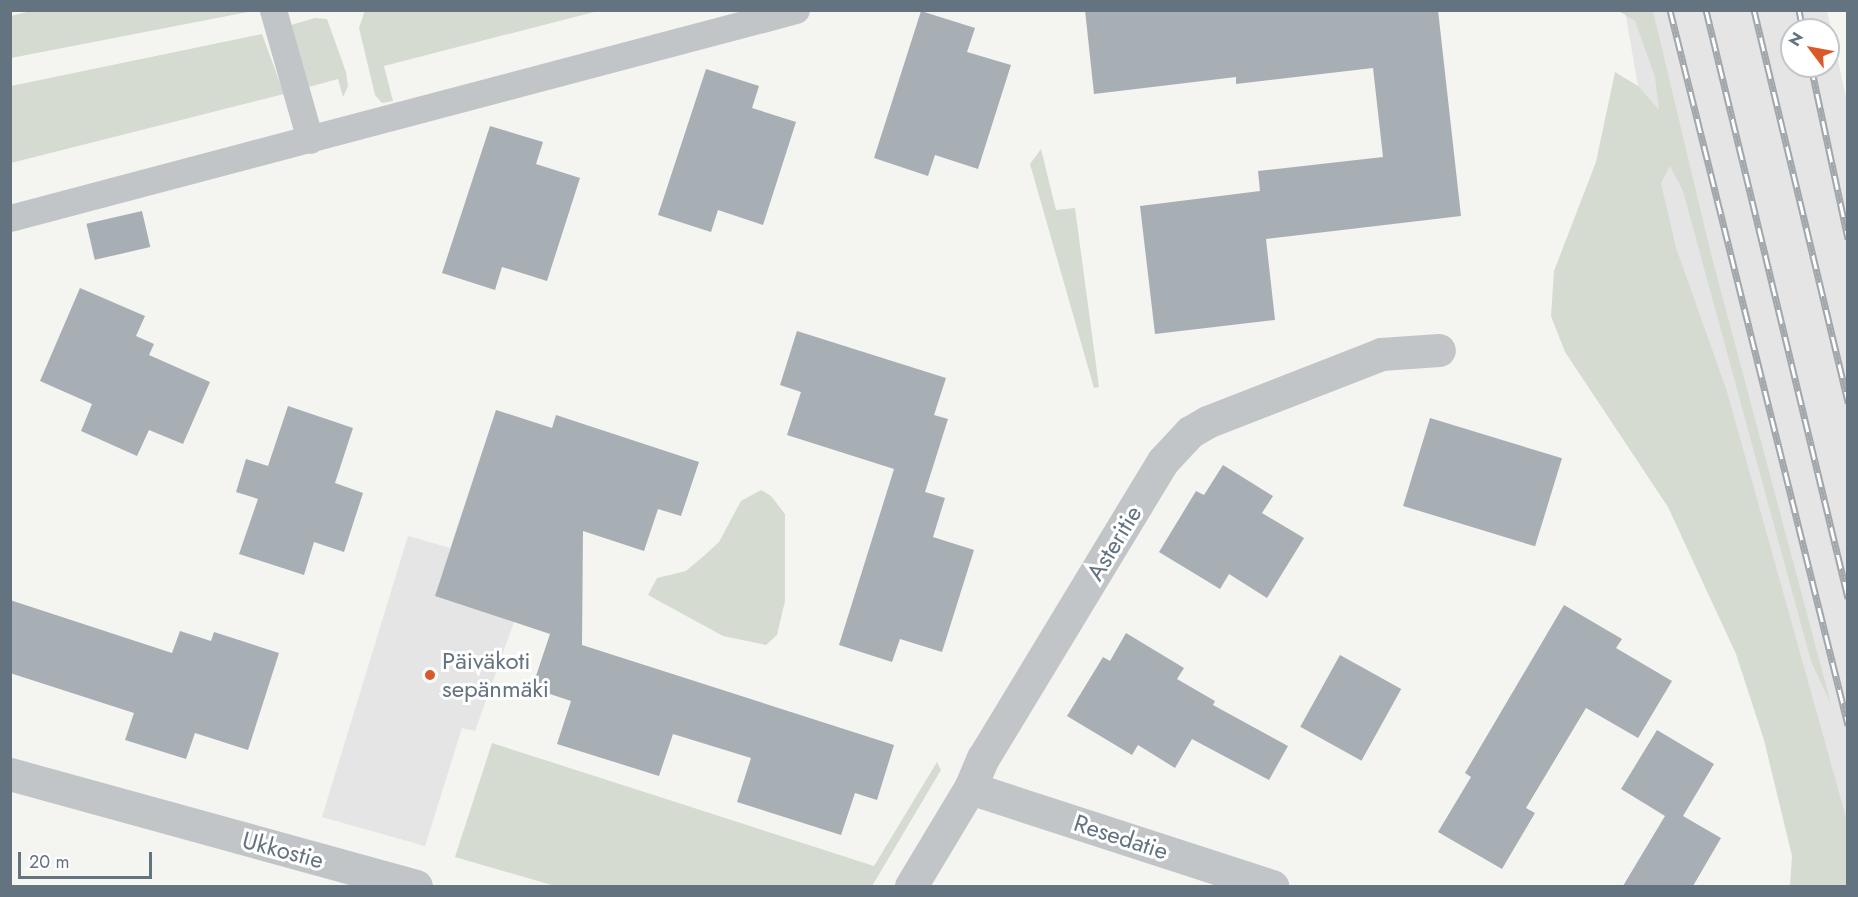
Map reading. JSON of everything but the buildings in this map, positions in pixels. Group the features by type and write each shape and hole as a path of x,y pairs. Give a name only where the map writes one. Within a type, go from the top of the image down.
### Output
{"street":[{"name":"Asteritie","path":"910,886 970,788 983,758 1163,461 1190,432 1207,422 1381,354 1439,350"},
{"name":"Ukkostie","path":"10,774 416,886"},
{"name":"Resedatie","path":"970,788 1272,886"}],"lane":[{"path":"273,10 310,140"},
{"path":"10,218 796,10"}],"shaded area":[{"path":"35,10 253,11 11,58 11,16"},
{"path":"365,10 598,11 384,66 393,101 382,103 375,95 359,28"},
{"path":"1619,11 1653,11 1711,254 1831,704 1811,661 1683,191 1670,166 1661,183 1676,247 1727,391 1847,821 1847,886 1790,886 1792,856 1764,740 1736,654 1668,507 1565,352 1551,316 1554,271 1596,162 1615,72 1638,86 1659,110 1655,77 1635,21"},
{"path":"1625,11 1827,11 1829,18 1780,18 1780,78 1840,78 1840,70 1848,106 1847,825 1727,391 1676,247 1638,86"},
{"path":"315,18 327,19 346,72 348,86 343,97 338,79 305,88 291,25"},
{"path":"262,34 284,94 11,163 11,86"},
{"path":"1041,149 1056,210 1075,208 1099,387 1094,388 1030,164"},
{"name":"Päiväkoti sepänmäki","path":"496,410 571,602 514,622 475,731 462,728 425,846 322,817 408,536 450,548"},
{"path":"761,490 771,496 785,514 785,601 777,635 766,645 723,636 648,595 657,578 686,571 719,542 741,501"},
{"path":"492,743 874,866 937,762 941,770 872,886 555,886 455,857"}],"railway":[{"path":"1670,10 1848,725"},
{"path":"1706,10 1848,598"},
{"path":"1754,10 1848,403"},
{"path":"1799,10 1801,18"},
{"path":"1814,78 1848,239"}],"place":[{"name":"Päiväkoti sepänmäki","path":"430,675"}]}
